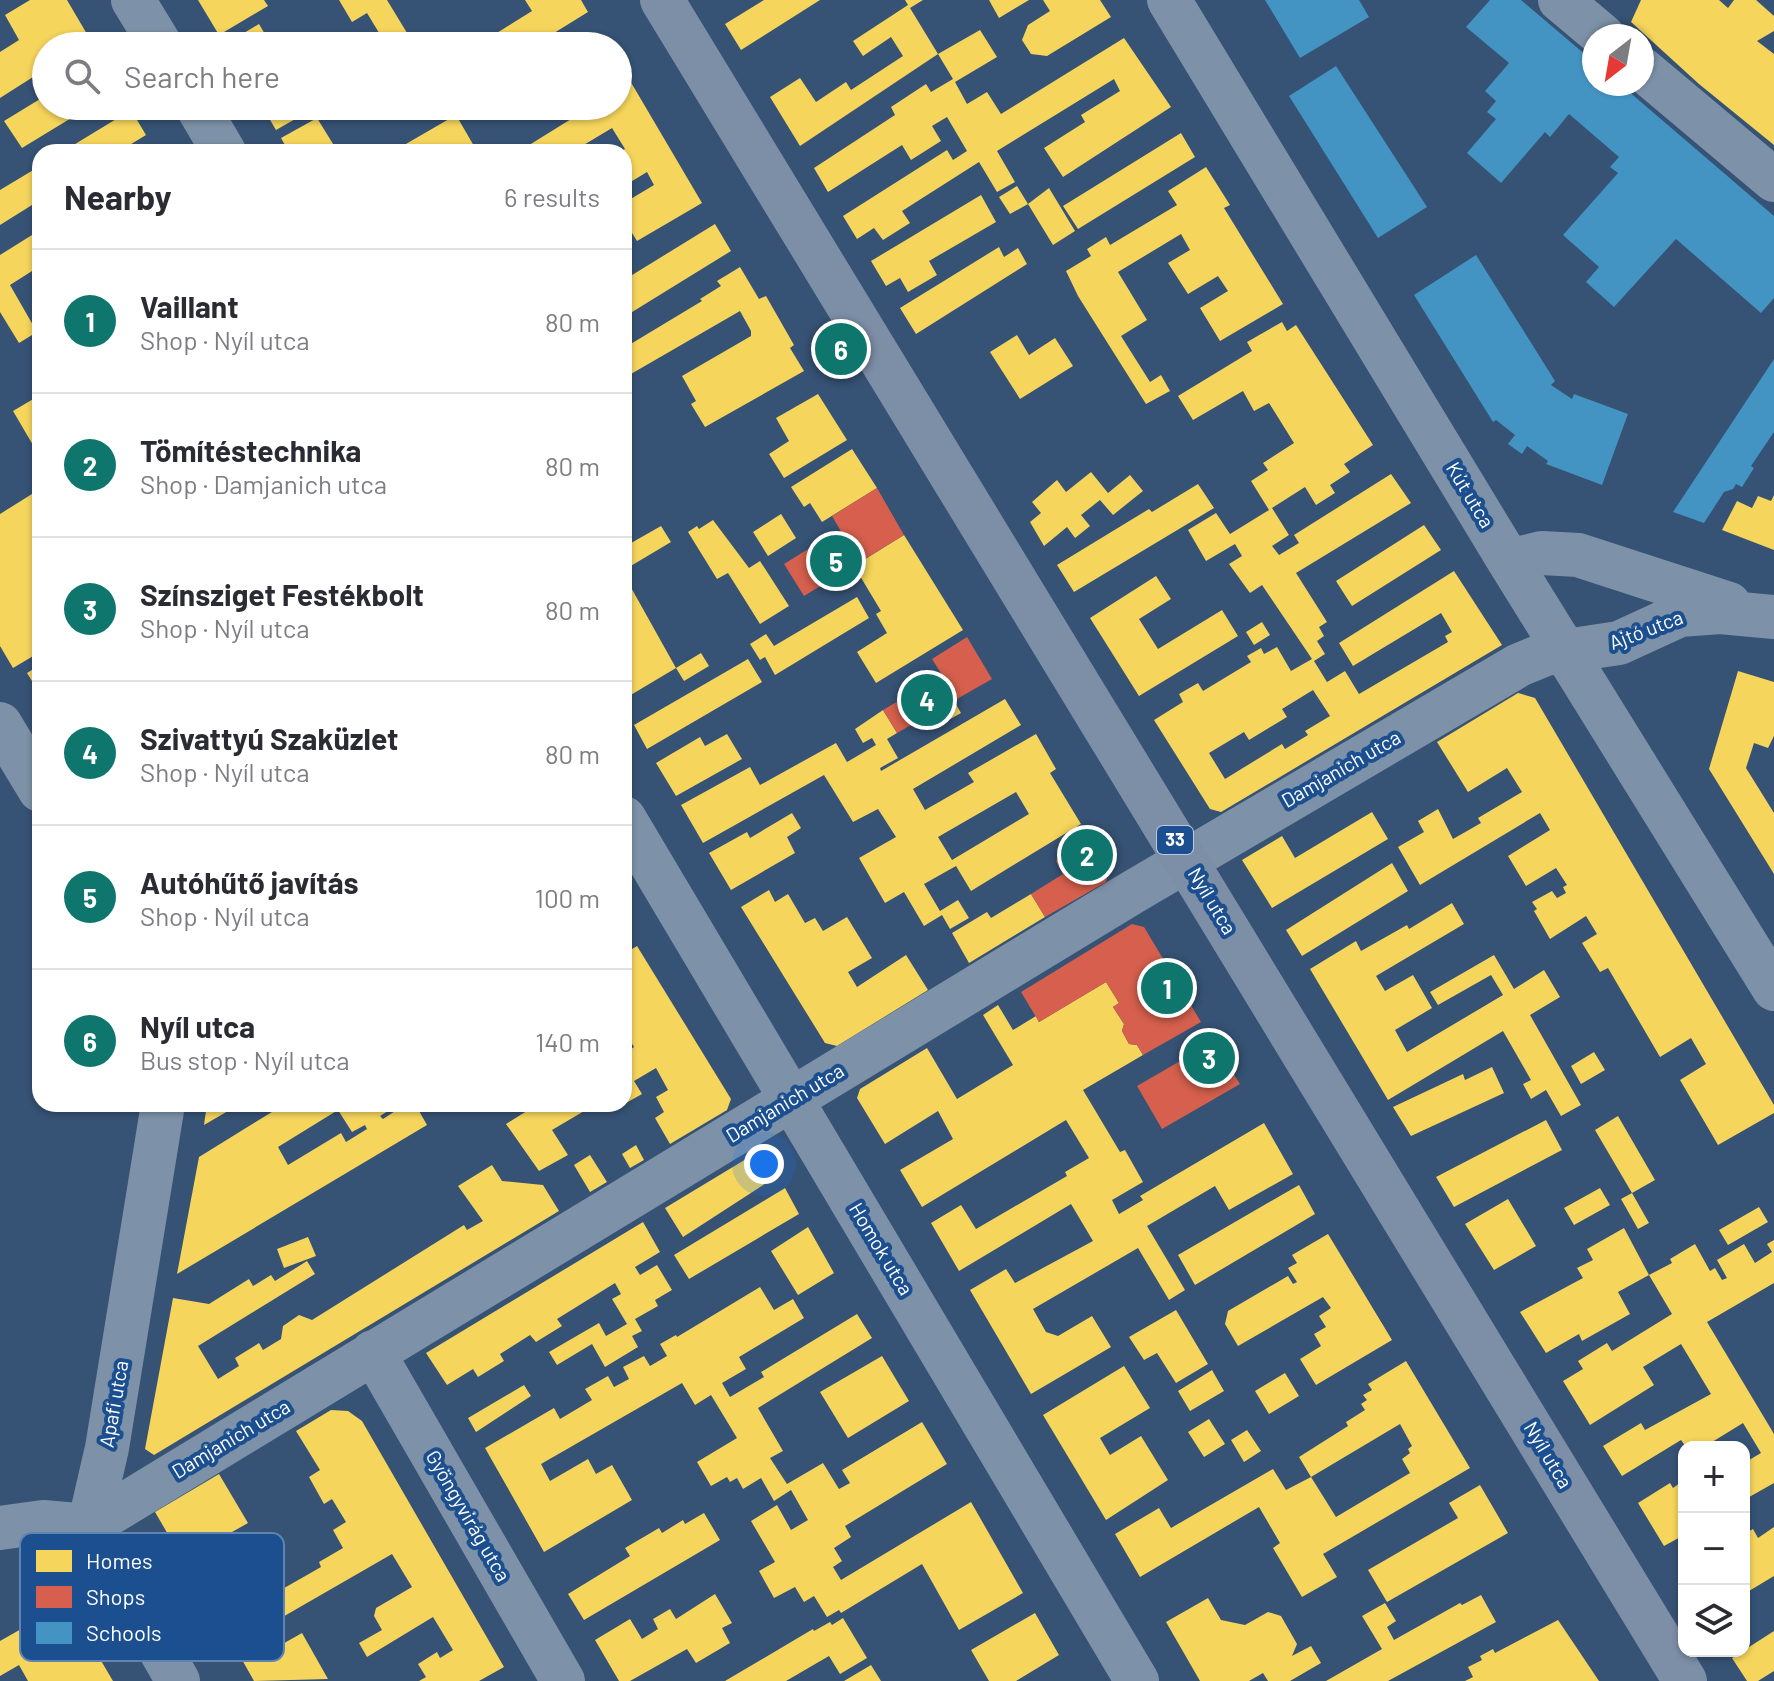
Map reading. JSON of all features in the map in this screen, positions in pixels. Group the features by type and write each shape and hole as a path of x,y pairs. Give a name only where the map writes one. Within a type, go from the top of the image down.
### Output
{"main road":[{"name":"Nyíl utca","path":"662,0 1685,1681"}],"street":[{"path":"133,0 152,32"},
{"name":"Kút utca","path":"1169,0 1509,561 1774,989"},
{"path":"1560,0 1589,24"},
{"path":"1654,79 1774,180"},
{"path":"205,120 219,144"},
{"path":"1509,561 1542,553 1578,555 1774,617"},
{"name":"Ajtó utca","path":"1566,650 1619,643 1680,615 1720,612 1774,617"},
{"name":"Damjanich utca","path":"89,1526 1187,860 1519,665 1566,650"},
{"path":"0,724 32,777"},
{"name":"Homok utca","path":"632,831 1137,1681"},
{"name":"Apafi utca","path":"89,1526 107,1448 162,1112"},
{"name":"Gyöngyvirág utca","path":"373,1352 563,1681"},
{"path":"0,1528 43,1522 89,1526 93,1533"},
{"path":"167,1661 178,1681"}],"building: Homes":[{"path":"30,0 67,0 86,32 32,32 32,78 0,98 0,52 19,40 5,15"},
{"path":"198,0 264,0 268,6 224,32 217,32"},
{"path":"339,0 387,0 406,32 379,32 367,13 352,22"},
{"path":"525,0 581,0 588,12 556,32 498,32 532,11"},
{"path":"764,0 820,0 741,50 725,24"},
{"path":"905,0 923,0 910,8 938,54 800,146 770,97 800,78 816,102 846,82 851,90 903,56 891,37 863,56 853,41 908,5"},
{"path":"989,0 1029,0 999,18"},
{"path":"1043,0 1100,0 1111,17 1047,56 1031,54 1022,40 1028,25 1050,11"},
{"path":"1641,0 1719,0 1728,8 1734,0 1756,0 1774,16 1774,31 1757,41 1774,54 1774,145 1654,43 1654,24 1631,22"},
{"path":"259,24 264,32 246,32"},
{"path":"980,30 997,57 955,82 967,104 987,92 1001,114 1124,38 1171,107 1063,177 1044,148 1085,122 1081,115 1120,91 1114,79 997,151 1015,182 997,192 979,162 902,211 910,223 883,240 874,228 857,239 843,216 947,150 953,160 967,151 947,117 932,126 941,141 911,160 902,145 828,192 814,168 895,115 891,107 926,84 931,92 953,79 938,54"},
{"path":"632,84 702,203 637,241 632,233 632,198 654,185 647,172 632,181 632,144 622,144 612,128 585,144 531,144 569,120 632,120"},
{"path":"32,104 32,120 68,120 22,148 4,121"},
{"path":"115,120 137,120 146,135 131,144 75,144"},
{"path":"270,120 294,120 276,130"},
{"path":"318,120 333,144 284,144 281,138"},
{"path":"447,120 459,120 473,144 406,144"},
{"path":"1181,133 1195,157 1078,229 1063,206"},
{"path":"1206,167 1230,205 1224,208 1283,304 1220,341 1200,308 1228,291 1218,276 1188,294 1168,263 1190,250 1181,234 1118,272 1147,320 1121,336 1150,382 1161,375 1170,391 1146,404 1078,296 1066,271 1091,256 1087,249 1106,237 1110,245 1177,205 1168,191"},
{"path":"32,171 32,205 0,225 0,190"},
{"path":"1017,186 1028,204 1010,214 999,197"},
{"path":"1049,188 1075,231 1053,245 1028,204"},
{"path":"981,195 996,222 929,261 937,275 908,292 900,278 886,286 871,261"},
{"path":"715,224 731,251 632,312 632,275"},
{"path":"32,235 32,271 10,285 32,323 32,335 19,343 0,312 0,255"},
{"path":"999,247 1004,257 1018,248 1027,264 916,334 900,308"},
{"path":"740,267 759,299 766,296 794,345 790,348 804,371 705,427 691,404 696,401 682,376 751,336 740,311 632,373 632,343 702,301 700,299 721,286 717,281"},
{"path":"1282,322 1287,331 1296,325 1373,445 1344,464 1350,472 1330,485 1335,493 1316,505 1305,487 1272,508 1289,535 1272,546 1279,555 1299,543 1294,535 1391,474 1411,503 1296,573 1327,622 1319,627 1324,636 1317,641 1325,654 1314,661 1327,682 1345,671 1359,694 1448,642 1445,636 1452,632 1441,613 1353,666 1339,643 1454,571 1502,645 1221,812 1210,809 1154,720 1183,702 1179,694 1198,683 1203,691 1251,662 1247,656 1261,648 1264,654 1277,647 1291,671 1312,659 1262,585 1250,593 1229,564 1242,556 1235,544 1206,561 1188,530 1216,513 1230,534 1269,510 1251,481 1268,470 1263,463 1294,443 1269,403 1254,411 1243,391 1193,420 1178,396 1252,351 1247,342","holes":["1313,690 1330,716 1305,731 1308,735 1285,749 1282,744 1225,779 1209,753 1244,732 1249,740 1287,717 1282,709"]},
{"path":"1017,335 1029,355 1055,338 1073,366 1020,399 990,352"},
{"path":"818,394 847,440 784,478 769,454 789,441 776,418"},
{"path":"32,400 32,443 13,411"},
{"path":"852,449 877,488 822,522 810,503 804,507 791,487"},
{"path":"1091,472 1108,493 1130,475 1143,491 1113,515 1100,500 1081,515 1090,526 1075,538 1067,527 1044,546 1030,522 1041,513 1032,502 1057,480 1066,492"},
{"path":"1198,484 1214,508 1074,592 1057,565 1149,509 1152,512"},
{"path":"32,494 32,657 13,668 0,646 0,514"},
{"path":"1774,495 1774,550 1722,530 1737,501 1752,508 1758,496 1771,501"},
{"path":"781,514 796,538 768,556 753,532"},
{"path":"713,520 749,568 760,561 789,606 760,624 728,573 717,579 688,532"},
{"path":"1424,525 1441,550 1352,606 1336,581"},
{"path":"661,526 671,542 632,565 632,542"},
{"path":"904,535 963,630 876,683 857,652 887,633 876,614 881,611 854,566"},
{"path":"1156,576 1171,599 1139,619 1158,649 1222,610 1238,636 1139,696 1090,618"},
{"path":"632,589 676,668 632,694"},
{"path":"857,597 869,618 775,675 765,657 760,660 750,644 766,634 774,646"},
{"path":"1262,622 1270,635 1254,645 1246,632"},
{"path":"701,653 709,666 684,681 676,668"},
{"path":"748,659 762,682 647,749 634,725"},
{"path":"1738,671 1774,682 1774,736 1768,748 1754,743 1746,768 1774,813 1774,874 1709,769"},
{"path":"1518,693 1535,698 1774,1105 1774,1113 1718,1145 1680,1080 1706,1064 1691,1038 1660,1057 1608,968 1600,972 1582,943 1597,934 1586,916 1550,939 1534,911 1537,909 1532,902 1552,891 1557,898 1566,893 1563,887 1567,885 1556,868 1526,886 1508,856 1550,830 1540,813 1420,885 1398,847 1424,832 1418,821 1438,809 1453,839 1481,823 1478,818 1522,792 1507,768 1468,792 1437,742"},
{"path":"1005,699 1021,725 913,789 925,810 974,782 968,773 1036,734 1056,769 1050,773 1081,824 971,891 956,866 924,884 940,911 958,900 969,918 950,929 942,915 924,926 904,892 885,903 859,858 896,837 878,809 853,822 824,775 703,843 681,805 750,767 760,785 836,743 847,762 876,745 872,738 863,743 855,729 883,710 897,733 887,739 898,758 880,768 881,771","holes":["1016,792 1029,814 952,860 938,837"]},
{"path":"954,701 961,713 936,727 929,715"},
{"path":"727,734 742,759 676,796 656,763 700,737 705,746"},
{"path":"1372,812 1388,839 1272,908 1242,860 1282,836 1295,858"},
{"path":"792,813 801,828 787,837 795,853 731,890 709,853 747,832 750,838"},
{"path":"1392,863 1408,891 1302,956 1286,930"},
{"path":"769,890 775,902 788,894 805,923 815,918 823,931 847,917 872,958 848,972 857,987 906,955 928,990 837,1046 825,1043 741,907"},
{"path":"1031,894 1045,917 969,963 952,933 987,912 991,918"},
{"path":"1452,903 1464,924 1376,976 1385,991 1413,975 1432,1008 1395,1030 1407,1052 1503,995 1491,975 1438,1005 1430,992 1494,955 1514,989 1544,970 1560,997 1530,1015 1581,1105 1561,1116 1546,1090 1531,1099 1523,1084 1531,1080 1503,1031 1388,1100 1310,969 1356,941 1361,951 1407,925 1409,929"},
{"path":"637,946 731,1099 727,1110 670,1144 655,1118 664,1112 656,1097 668,1090 656,1068 634,1081 642,1094 632,1100 632,949"},
{"path":"1106,982 1119,1003 1113,1007 1124,1024 1122,1031 1129,1044 1137,1045 1143,1055 1083,1090 1120,1152 1125,1150 1143,1182 1112,1200 1119,1214 1143,1200 1140,1196 1264,1123 1293,1174 1229,1210 1215,1186 1147,1226 1185,1290 1169,1300 1138,1248 1033,1309 1046,1332 1058,1336 1092,1316 1111,1347 1031,1394 970,1290 1006,1269 1015,1283 1093,1241 1071,1204 959,1271 931,1223 961,1205 976,1229 1067,1176 1065,1172 1089,1158 1066,1120 922,1207 900,1170 953,1139 938,1111 885,1144 857,1098 860,1089 927,1048 957,1099 1013,1065 983,1015 998,1005 1013,1030 1036,1016 1039,1022"},
{"path":"1594,1052 1605,1070 1581,1084 1571,1066"},
{"path":"1492,1067 1504,1093 1411,1136 1393,1107 1463,1074 1465,1080"},
{"path":"206,1112 226,1112 204,1125"},
{"path":"272,1112 335,1112 278,1147 288,1165 341,1133 346,1142 367,1129 365,1125 352,1132 339,1112 386,1112 380,1116 383,1119 394,1112 420,1112 427,1125 177,1274 199,1157"},
{"path":"525,1112 582,1112 552,1130 568,1155 539,1171 506,1124"},
{"path":"1618,1116 1655,1180 1632,1193 1595,1130"},
{"path":"1546,1120 1562,1150 1454,1207 1436,1177"},
{"path":"636,1145 644,1160 630,1168 622,1154"},
{"path":"761,1150 777,1176 683,1237 665,1208"},
{"path":"590,1155 607,1182 590,1192 574,1165"},
{"path":"492,1165 502,1181 543,1185 559,1211 154,1455 145,1449 173,1298 209,1304 249,1279 253,1286 271,1275 275,1281 307,1261 315,1274 198,1346 218,1379 239,1366 235,1358 259,1343 263,1350 281,1339 283,1326 299,1315 312,1320 464,1225 467,1230 483,1221 458,1186"},
{"path":"1299,1185 1315,1214 1195,1285 1178,1255"},
{"path":"785,1188 799,1214 689,1279 674,1255"},
{"path":"1600,1188 1610,1205 1574,1225 1564,1208"},
{"path":"1632,1193 1649,1223 1638,1229 1621,1199"},
{"path":"1508,1199 1536,1246 1494,1270 1465,1224"},
{"path":"1759,1207 1768,1222 1728,1245 1719,1230"},
{"path":"643,1222 660,1252 635,1267 640,1275 657,1265 672,1290 655,1300 658,1306 635,1319 642,1331 632,1336 638,1347 605,1367 592,1344 557,1365 549,1352 599,1323 606,1336 627,1324 612,1299 621,1294 615,1283 557,1319 562,1326 536,1342 530,1335 500,1354 504,1361 478,1377 473,1369 447,1385 426,1353"},
{"path":"808,1227 834,1273 798,1295 771,1251"},
{"path":"1624,1228 1649,1275 1618,1292 1630,1314 1582,1341 1579,1334 1546,1353 1520,1312 1583,1278 1577,1268 1593,1260 1587,1249"},
{"path":"1328,1234 1392,1340 1316,1385 1300,1359 1321,1346 1314,1334 1326,1327 1319,1316 1331,1308 1323,1297 1238,1346 1225,1324 1228,1311 1288,1276 1293,1284 1297,1282 1288,1268 1297,1263 1292,1255"},
{"path":"308,1237 316,1256 284,1268 277,1249"},
{"path":"1774,1240 1774,1283 1707,1322 1774,1434 1774,1483 1750,1497 1750,1459 1761,1453 1743,1423 1714,1441 1678,1441 1622,1476 1603,1446 1641,1423 1645,1430 1711,1394 1681,1344 1643,1367 1654,1385 1590,1425 1563,1381 1583,1369 1578,1361 1607,1343 1612,1351 1672,1314 1649,1275 1672,1263 1670,1259 1695,1244 1710,1271 1715,1268 1722,1280 1727,1278 1717,1260 1744,1244 1755,1263 1772,1252 1767,1244"},
{"path":"760,1287 774,1310 793,1299 804,1318 739,1357 746,1369 722,1383 730,1397 764,1377 761,1372 857,1314 872,1338 758,1408 783,1451 770,1458 787,1484 823,1463 839,1489 850,1483 842,1470 922,1422 947,1464 845,1526 851,1537 834,1548 842,1561 833,1567 841,1580 971,1502 1023,1593 959,1630 922,1564 841,1613 839,1610 827,1617 814,1596 804,1602 795,1587 774,1598 759,1571 775,1562 751,1521 777,1505 791,1530 808,1520 791,1490 774,1501 761,1478 743,1489 737,1478 730,1482 727,1477 711,1486 697,1462 737,1438 711,1395 695,1405 682,1383 541,1464 550,1481 588,1459 596,1474 612,1465 632,1500 544,1552 485,1448 554,1408 560,1419 592,1400 585,1389 608,1376 614,1387 629,1379 623,1367 644,1356 650,1366 667,1356 660,1344"},
{"path":"1176,1310 1208,1364 1176,1383 1157,1353 1144,1360 1129,1337"},
{"path":"882,1356 909,1401 848,1438 820,1392"},
{"path":"1406,1361 1470,1468 1323,1554 1337,1577 1302,1597 1273,1548 1280,1543 1259,1507 1140,1577 1115,1534 1159,1508 1171,1528 1273,1469 1286,1490 1311,1477 1299,1457 1348,1426 1346,1422 1365,1410 1361,1404 1367,1400 1363,1395 1372,1390 1368,1384","holes":["1400,1424 1412,1446 1408,1449 1410,1453 1402,1459 1410,1473 1336,1517 1311,1477"]},
{"path":"1124,1366 1150,1408 1100,1438 1110,1455 1141,1436 1168,1480 1106,1520 1043,1415"},
{"path":"1212,1370 1224,1391 1190,1411 1178,1391"},
{"path":"1285,1373 1299,1396 1269,1414 1255,1391"},
{"path":"524,1385 531,1396 476,1432 468,1418"},
{"path":"331,1410 348,1411 362,1421 504,1667 479,1681 419,1681 426,1677 418,1664 437,1652 440,1658 453,1650 433,1617 367,1657 359,1643 382,1630 374,1616 376,1608 412,1587 392,1554 284,1616 284,1588 321,1567 319,1562 343,1548 333,1530 346,1522 332,1499 324,1504 309,1477 320,1470 296,1431"},
{"path":"1209,1419 1225,1444 1204,1457 1188,1432"},
{"path":"1247,1430 1261,1451 1244,1462 1231,1440"},
{"path":"219,1474 248,1523 232,1532 167,1533 155,1512"},
{"path":"1670,1483 1673,1488 1678,1484 1678,1538 1664,1546 1638,1503"},
{"path":"1480,1485 1508,1533 1387,1602 1368,1570 1458,1518 1449,1503"},
{"path":"704,1513 720,1540 584,1620 568,1594 630,1556 625,1548 659,1528 662,1533 683,1520 685,1524"},
{"path":"1774,1527 1774,1576 1750,1590 1750,1531 1753,1529 1758,1538"},
{"path":"715,1594 732,1623 722,1628 730,1643 696,1663 687,1649 630,1681 619,1681 595,1640 630,1619 642,1639 658,1629 653,1619 670,1609 676,1619"},
{"path":"1481,1595 1496,1622 1388,1681 1326,1681 1382,1649 1362,1616 1385,1603 1396,1621 1387,1627 1394,1640 1460,1603 1462,1605"},
{"path":"1208,1598 1221,1620 1245,1625 1268,1612 1281,1616 1297,1644 1292,1656 1311,1646 1321,1663 1290,1681 1268,1681 1263,1673 1249,1681 1200,1681 1166,1622"},
{"path":"1035,1613 1059,1655 1016,1681 989,1681 971,1650"},
{"path":"843,1618 867,1658 840,1674 829,1656 786,1681 725,1681 813,1629 830,1622 832,1625"},
{"path":"1558,1620 1599,1681 1465,1681 1473,1677 1468,1667 1482,1660 1480,1656 1493,1649 1495,1653"},
{"path":"20,1630 20,1661 101,1661 113,1681 28,1681 19,1665 0,1676 0,1641"},
{"path":"1774,1631 1774,1671 1758,1681 1747,1681 1732,1658 1750,1657 1750,1646"},
{"path":"302,1633 328,1679 254,1681 243,1661 284,1661 284,1643"},
{"path":"871,1665 881,1681 844,1681"}],"building: Shops":[{"path":"877,488 904,535 804,596 784,564 813,546 820,556 846,540 832,516"},
{"path":"967,637 992,679 897,733 883,710 942,675 932,659"},
{"path":"1091,840 1109,870 1106,882 1045,917 1031,894 1063,874 1056,861"},
{"path":"1132,924 1144,927 1201,1022 1143,1055 1137,1045 1129,1044 1122,1031 1124,1024 1113,1007 1119,1003 1106,982 1039,1022 1021,992"},
{"path":"1213,1042 1240,1084 1162,1129 1137,1086"}],"building: Schools":[{"path":"1265,0 1359,0 1369,17 1300,58"},
{"path":"1490,0 1521,0 1582,52 1582,96 1634,96 1774,216 1774,298 1761,313 1676,239 1614,307 1586,282 1599,267 1563,235 1618,173 1610,167 1619,157 1569,114 1550,137 1545,132 1501,183 1467,153 1496,119 1487,112 1496,101 1485,91 1509,63 1466,27"},
{"path":"1336,66 1427,207 1378,238 1289,96"},
{"path":"1476,255 1555,381 1551,385 1572,399 1574,394 1628,414 1602,485 1546,464 1548,461 1527,446 1522,454 1508,444 1515,435 1496,420 1493,422 1414,295"},
{"path":"1774,359 1774,432 1751,466 1754,468 1742,487 1736,484 1733,489 1724,492 1704,523 1673,512"}],"place":[{"name":"Nyíl utca","path":"841,349"},
{"name":"Autóhűtő javítás","path":"836,561"},
{"name":"Szivattyú Szaküzlet","path":"927,700"},
{"name":"Tömítéstechnika","path":"1087,855"},
{"name":"Vaillant","path":"1167,988"},
{"name":"Színsziget Festékbolt","path":"1209,1058"}]}
